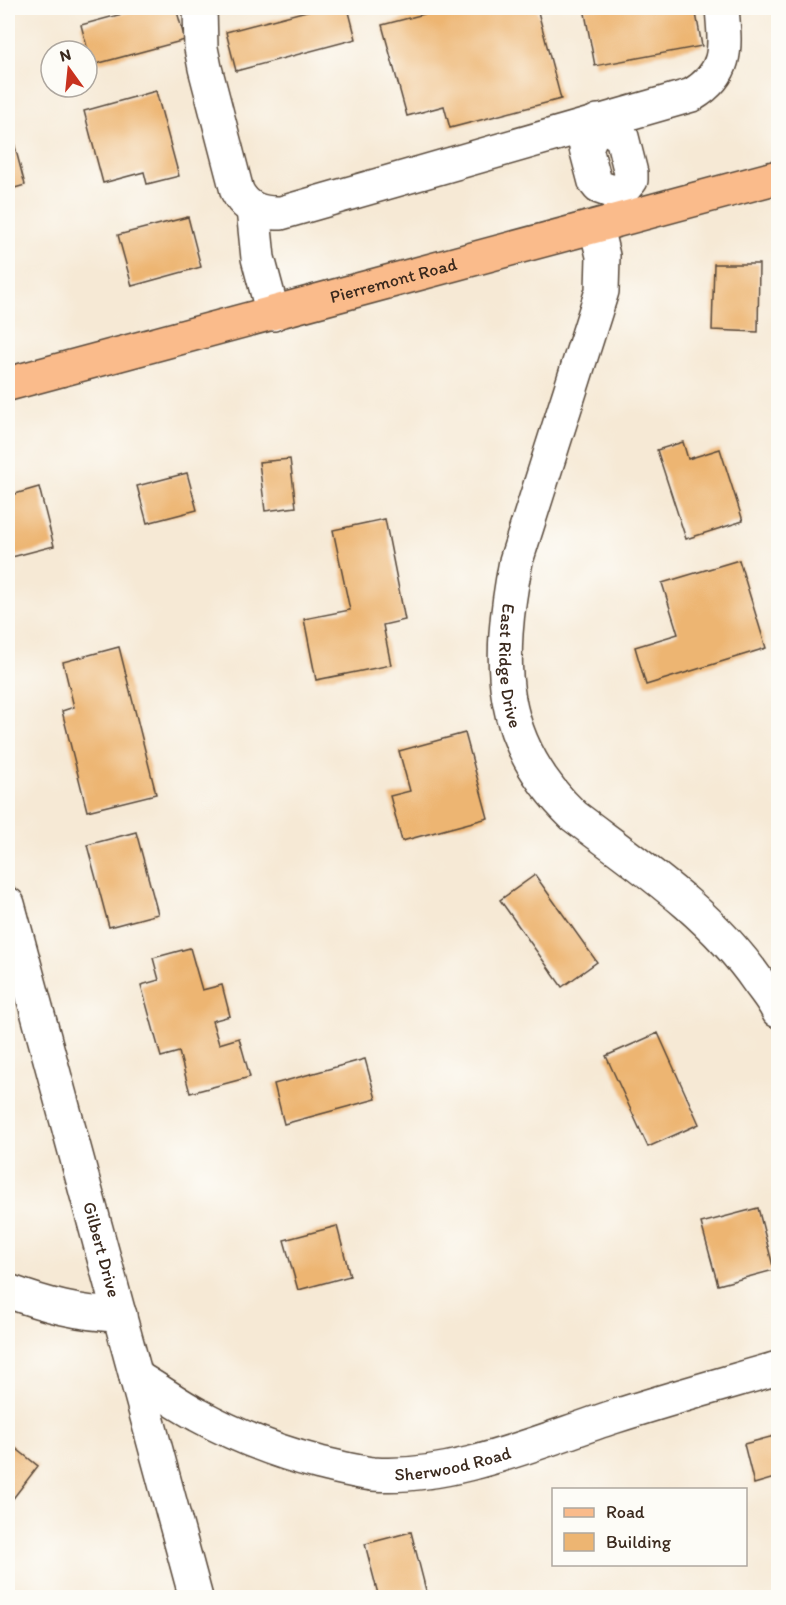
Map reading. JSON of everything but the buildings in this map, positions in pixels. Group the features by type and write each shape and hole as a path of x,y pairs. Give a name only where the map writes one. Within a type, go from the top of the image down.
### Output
{"main road":[{"name":"Pierremont Road","path":"8,384 273,314 614,213 778,177"}],"street":[{"path":"200,8 205,68 237,191 243,202 266,214 281,213 692,95 701,89 718,70 723,58 722,8"},
{"path":"598,122 622,137 631,173 631,180 614,213"},
{"path":"253,209 258,258 273,314"},
{"name":"East Ridge Drive","path":"614,213 603,256 602,291 516,561 506,633 507,696 514,725 532,765 558,800 574,816 680,897 719,932 740,955 778,1011"},
{"name":"Gilbert Drive","path":"8,904 195,1598"},
{"path":"8,1292 40,1303 88,1314 120,1315"},
{"name":"Sherwood Road","path":"136,1377 195,1414 226,1430 292,1456 374,1474 414,1474 449,1469 486,1459 635,1410 778,1368"}]}
